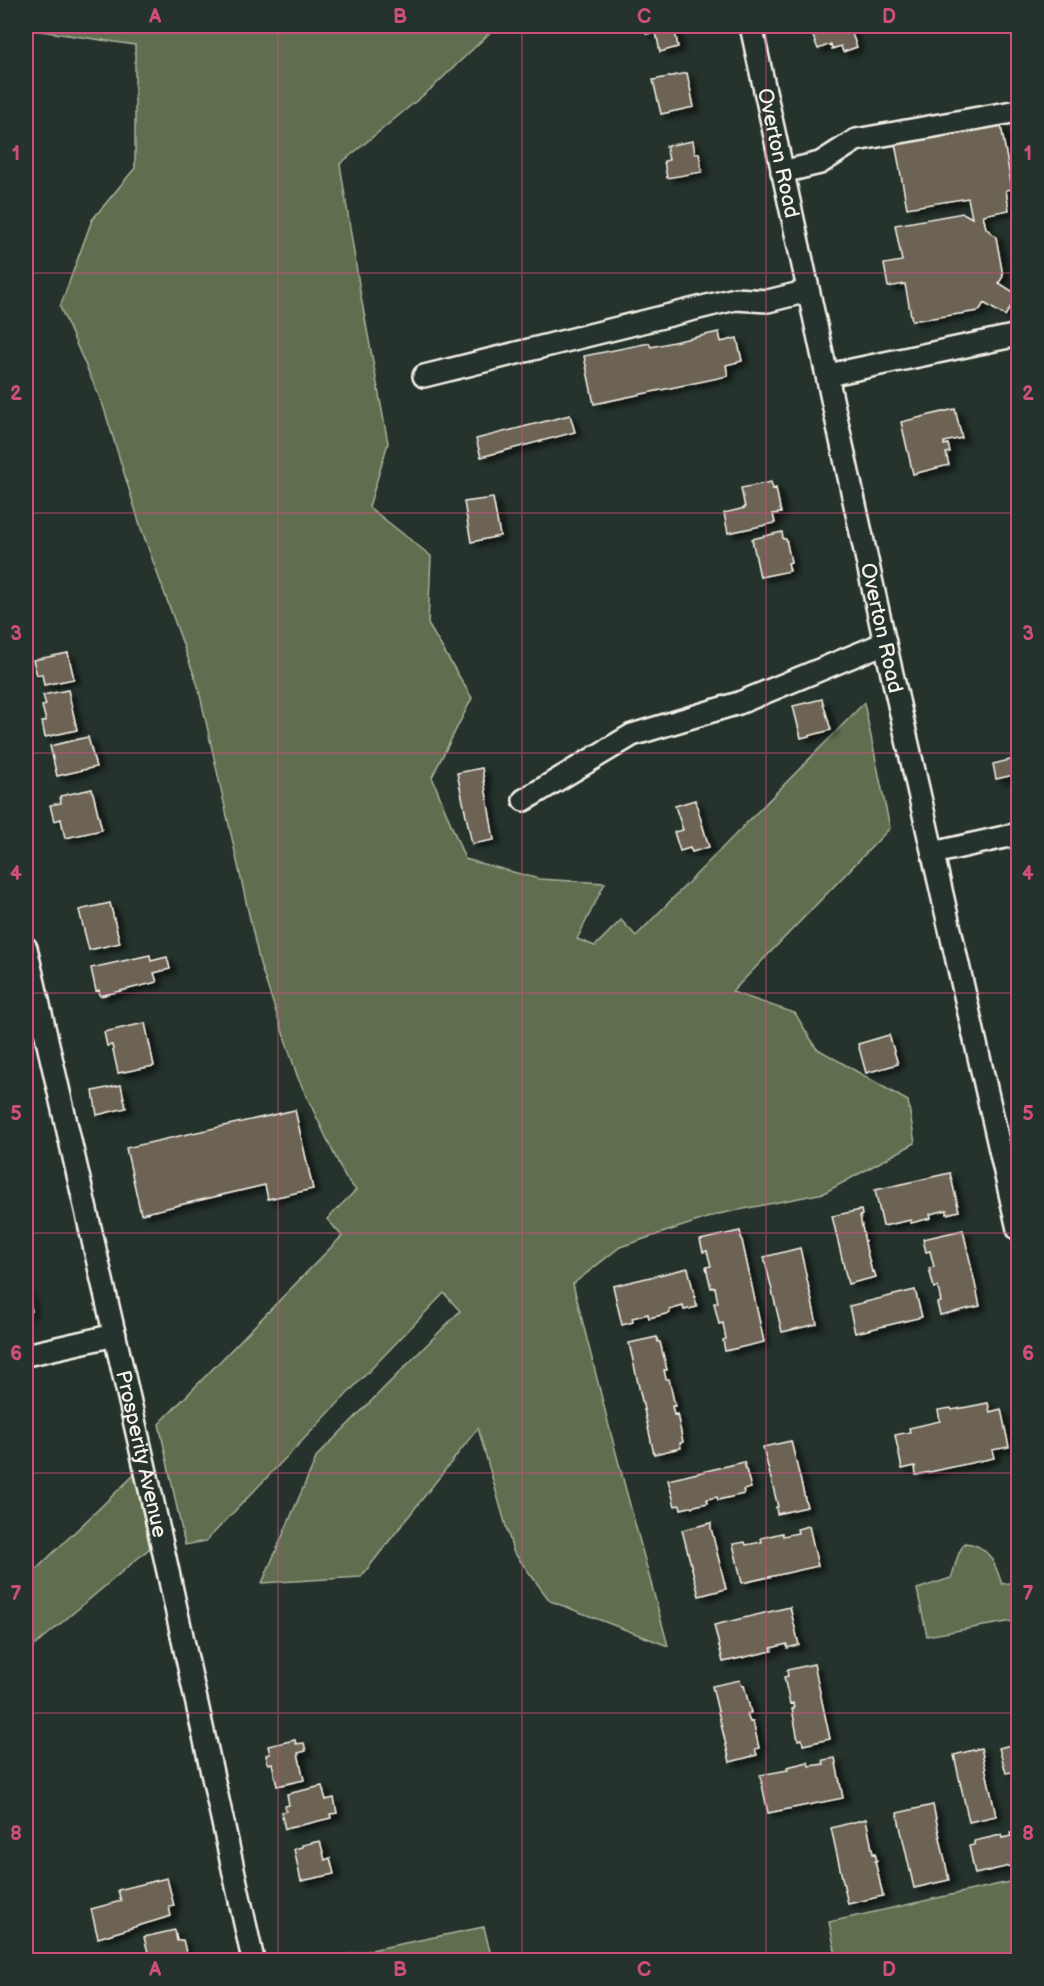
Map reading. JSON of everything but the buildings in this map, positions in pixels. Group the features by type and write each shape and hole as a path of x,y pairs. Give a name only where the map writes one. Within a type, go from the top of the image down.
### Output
{"street":[{"name":"Overton Road","path":"750,26 885,643 1018,1229"},
{"path":"783,172 820,163 856,140 1018,111"},
{"path":"424,376 735,299 768,301 808,291"},
{"path":"828,375 1018,335"},
{"path":"524,800 632,735 739,703 885,643"},
{"path":"933,853 1018,834"},
{"name":"Prosperity Avenue","path":"26,948 34,1024 115,1335 254,1960"},
{"path":"26,1355 115,1335"}],"green space":[{"path":"27,26 497,26 432,88 340,164 361,297 388,443 369,507 431,556 428,624 472,698 432,777 465,859 539,879 605,883 577,939 595,946 621,920 636,936 864,703 890,828 732,992 795,1013 816,1048 908,1101 915,1143 824,1193 719,1214 620,1247 573,1284 668,1646 550,1601 513,1551 478,1428 361,1577 262,1583 317,1456 460,1311 444,1293 206,1541 185,1545 159,1424 342,1236 327,1219 356,1190 345,1177 298,1078 260,964 198,686 141,528 103,405 60,307 92,220 135,168 135,45 34,30"},
{"path":"135,1474 150,1548 26,1653 26,1579"},
{"path":"965,1543 980,1547 990,1556 1002,1584 1018,1582 1018,1620 927,1636 917,1589 951,1578 958,1555"},
{"path":"1018,1880 1018,1960 837,1960 829,1922"},
{"path":"484,1927 492,1960 322,1960"}]}
